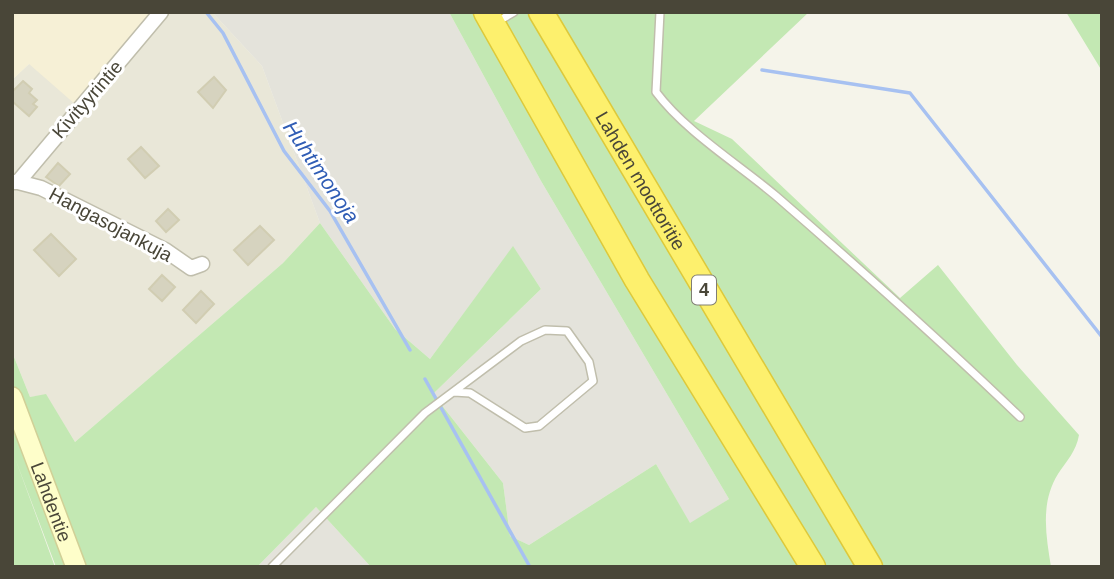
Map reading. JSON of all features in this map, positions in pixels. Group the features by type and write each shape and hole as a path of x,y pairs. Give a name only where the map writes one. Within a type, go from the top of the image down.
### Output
{"highway":[{"name":"Lahden moottoritie","path":"541,12 870,567"},
{"path":"489,18 637,280 813,567"}],"main road":[{"name":"Lahdentie","path":"12,397 76,567"}],"street":[{"name":"Kivityyrintie","path":"15,182 161,12"},
{"name":"Hangasojankuja","path":"15,182 41,188 165,250 191,268 202,264"}],"lane":[{"path":"489,18 514,12"},
{"path":"660,12 656,92 672,113 731,158 906,308 1020,417"},
{"path":"272,567 382,453 432,408 521,341 545,330 567,331 589,362 593,381 539,426 525,428 470,393 454,392"}],"shaded area":[{"path":"12,12 154,12 76,105 29,64 12,80"},
{"path":"154,12 212,12 262,66 320,223 283,263 75,442 46,395 30,397 12,352 12,80 29,64"},
{"path":"212,12 449,12 541,181 729,499 690,524 656,464 529,545 510,536 503,483 433,394 541,289 513,247 430,359 395,329 320,223 262,66"},
{"path":"316,507 371,567 257,567"}],"green space":[{"path":"449,12 809,12 694,121 732,139 900,298 938,265 1017,365 1079,435 1073,451 1052,485 1049,496 1046,531 1051,567 371,567 316,507 257,567 56,567 15,458 55,567 12,567 12,352 30,397 46,394 75,442 283,263 320,223 395,329 430,359 513,246 541,289 433,394 503,483 510,536 529,545 656,464 690,523 729,499 541,181"},
{"path":"1066,12 1102,12 1102,71"}],"building":[{"path":"214,77 226,90 213,108 198,92"},
{"path":"23,81 32,89 29,93 37,100 33,104 37,107 29,116 12,101 12,92"},
{"path":"141,147 159,166 145,178 128,159"},
{"path":"58,163 70,174 59,186 46,177"},
{"path":"168,209 179,220 166,232 156,221"},
{"path":"260,226 274,240 248,265 234,250"},
{"path":"51,234 76,259 59,276 34,250"},
{"path":"162,275 175,287 162,301 149,289"},
{"path":"201,291 214,304 196,323 183,310"}],"waterway":[{"name":"Huhtimonoja","path":"206,12 223,33 284,151 330,211 410,350"},
{"path":"762,70 910,93 1102,337"},
{"name":"Huhtimonoja","path":"425,379 530,567"}]}
